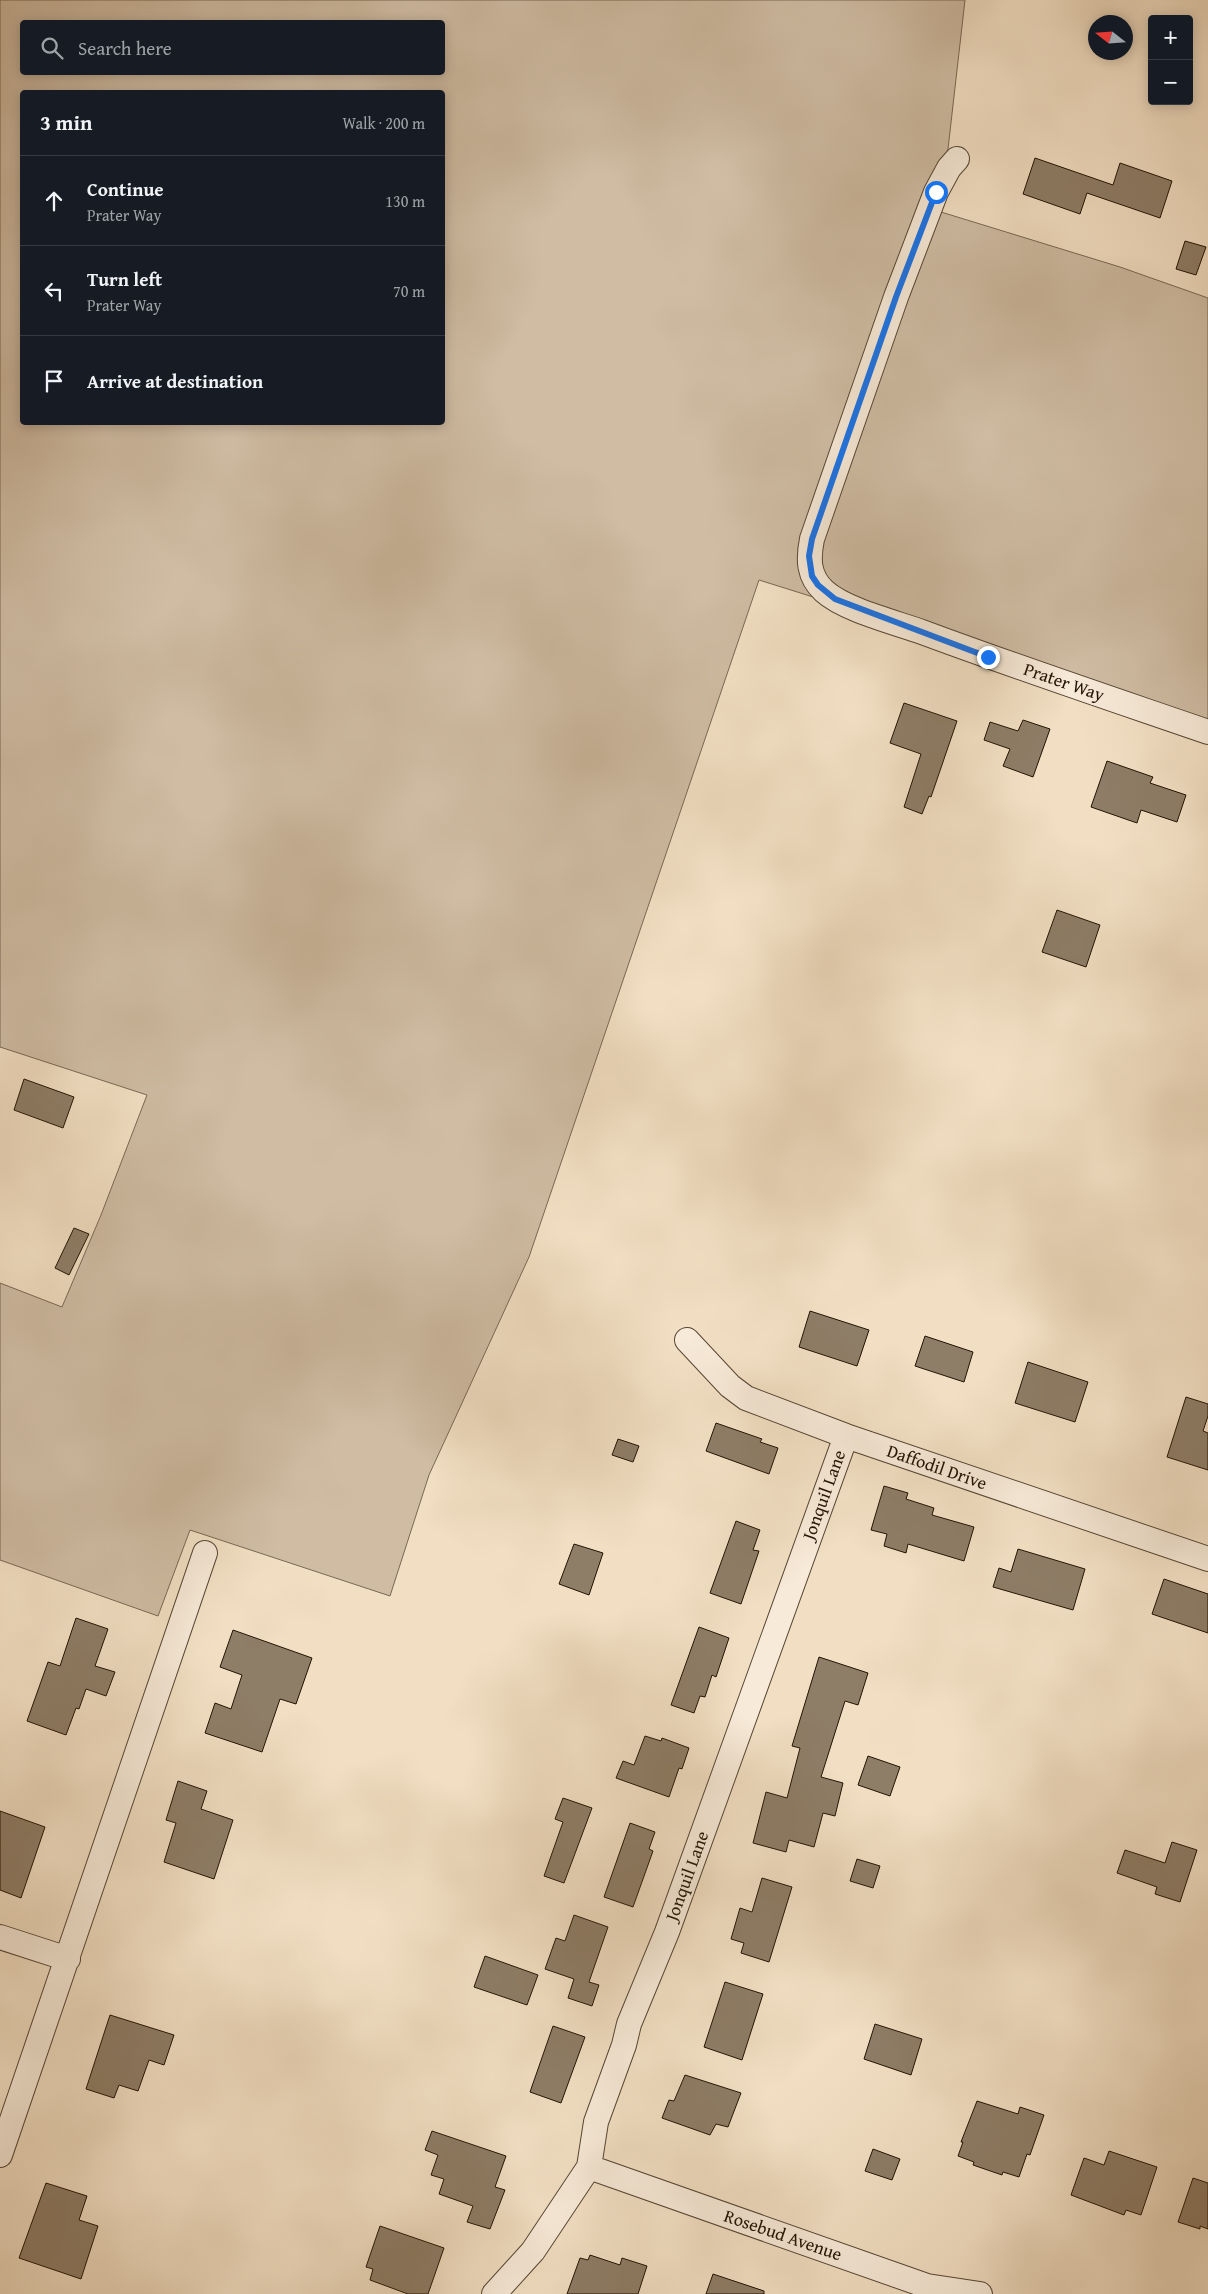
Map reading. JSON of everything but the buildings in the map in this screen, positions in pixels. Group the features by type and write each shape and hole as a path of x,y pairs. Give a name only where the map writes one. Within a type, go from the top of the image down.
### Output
{"street":[{"name":"Prater Way","path":"957,159 949,168 936,192 854,416 812,539 809,556 812,576 825,592 849,606 988,657 1208,732"},
{"name":"Daffodil Drive","path":"686,1340 730,1386 746,1398 846,1436 1208,1559"},
{"name":"Jonquil Lane","path":"494,2294 533,2252 589,2167 596,2122 624,2045 629,2024 667,1932 846,1436"},
{"path":"0,2155 68,1960 205,1553"},
{"path":"0,1937 68,1960"},
{"name":"Rosebud Avenue","path":"589,2167 927,2286 980,2294"}],"shaded area":[{"path":"0,0 965,0 948,149 928,208 1120,267 1208,298 1208,721 759,580 529,1257 429,1475 390,1596 190,1530 158,1616 0,1560 0,1283 62,1307 101,1215 147,1095 0,1047"}],"route":[{"path":"936,192 896,297 812,539 809,566 812,576 818,585 835,599 849,606 988,657"}]}
